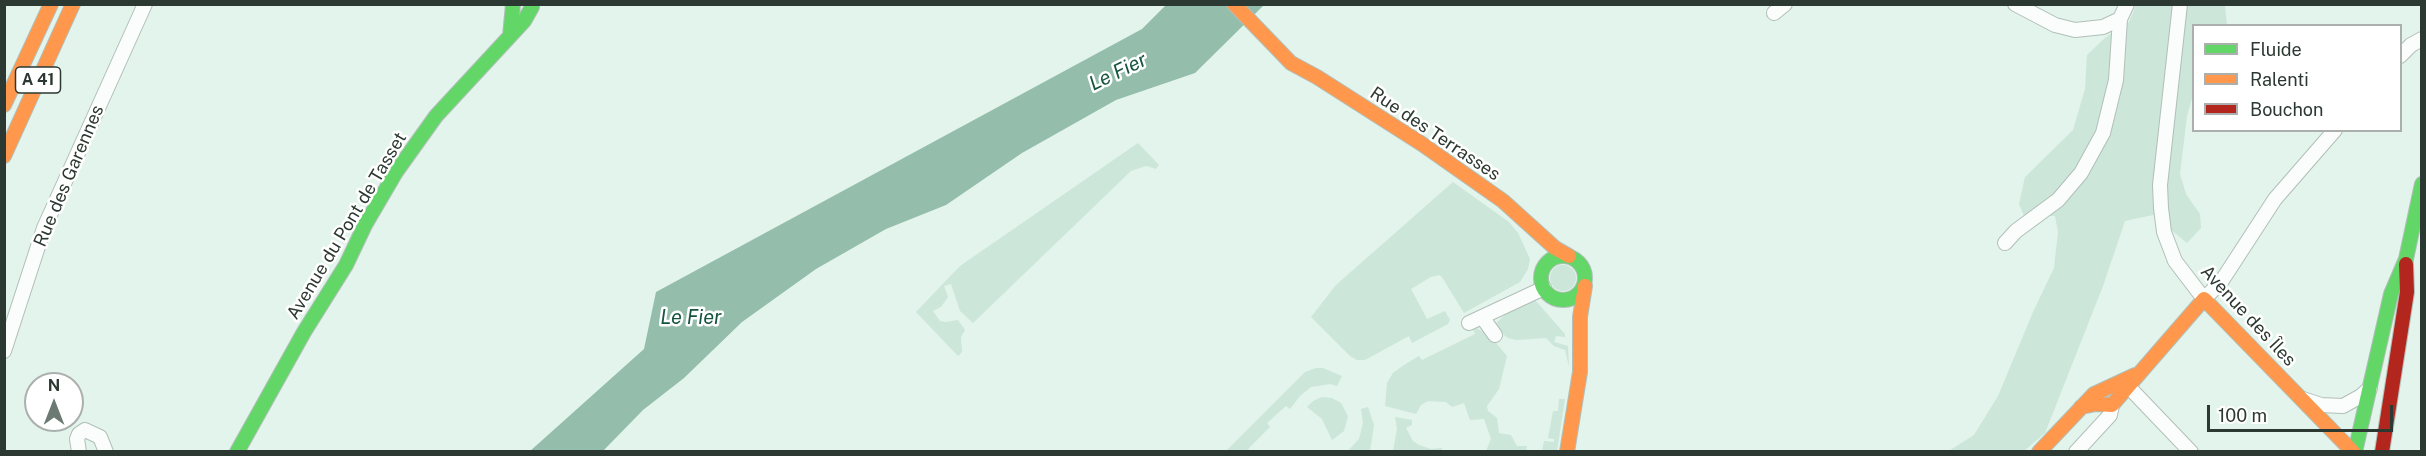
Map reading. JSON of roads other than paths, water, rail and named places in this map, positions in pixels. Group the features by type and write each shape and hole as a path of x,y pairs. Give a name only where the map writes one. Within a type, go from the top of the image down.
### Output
{"main road":[{"name":"A 41","path":"4,105 51,4"},
{"name":"A 41","path":"4,156 73,4"},
{"path":"510,36 513,4"},
{"path":"1234,4 1277,43"},
{"path":"1249,4 1277,43"},
{"name":"Avenue du Pont de Tasset","path":"237,452 304,332 346,264 365,225 396,172 436,116 524,21 531,5"},
{"name":"Rue des Terrasses","path":"1277,43 1317,76 1422,144 1503,201 1529,226 1569,256"},
{"path":"2354,452 2391,294 2406,259 2421,184"},
{"name":"Rue des Terrasses","path":"1529,226 1540,257 1542,271"},
{"path":"1567,452 1580,372 1580,345 1580,316 1586,277 1584,268 1569,256 1553,259 1542,271 1541,280 1544,288 1557,299 1571,320 1580,345"},
{"path":"2382,452 2407,292 2406,259"},
{"path":"1557,299 1573,298 1585,286"},
{"path":"2081,407 2096,404 2112,405 2126,385 2145,369 2204,299"},
{"name":"Avenue des Îles","path":"2204,299 2354,452"},
{"path":"2039,452 2094,394 2126,385"}],"street":[{"name":"Rue des Garennes","path":"4,351 44,228 145,4"},
{"path":"2016,4 2055,25 2075,30 2103,27 2120,19"},
{"path":"2005,243 2016,231 2058,200 2081,173 2103,134 2116,80 2120,19 2127,4"},
{"name":"Avenue des Îles","path":"2180,4 2161,174 2161,208 2164,232 2175,261 2204,299"},
{"path":"2402,55 2418,44"},
{"path":"2204,299 2222,282 2275,199 2333,132"},
{"path":"1495,335 1476,320 1544,288"},
{"path":"2126,385 2191,452"},
{"path":"2300,398 2321,405 2343,406 2361,396 2371,386"},
{"path":"2078,448 2093,422 2112,405 2104,390"},
{"path":"79,452 77,439 79,434 85,430 100,437 106,452"}],"water":[{"name":"Le Fier","path":"1166,5 1264,5 1195,73 1116,100 1022,153 946,205 886,229 816,269 742,322 684,378 643,410 603,451 529,452 644,349 656,292 1142,29"}]}
